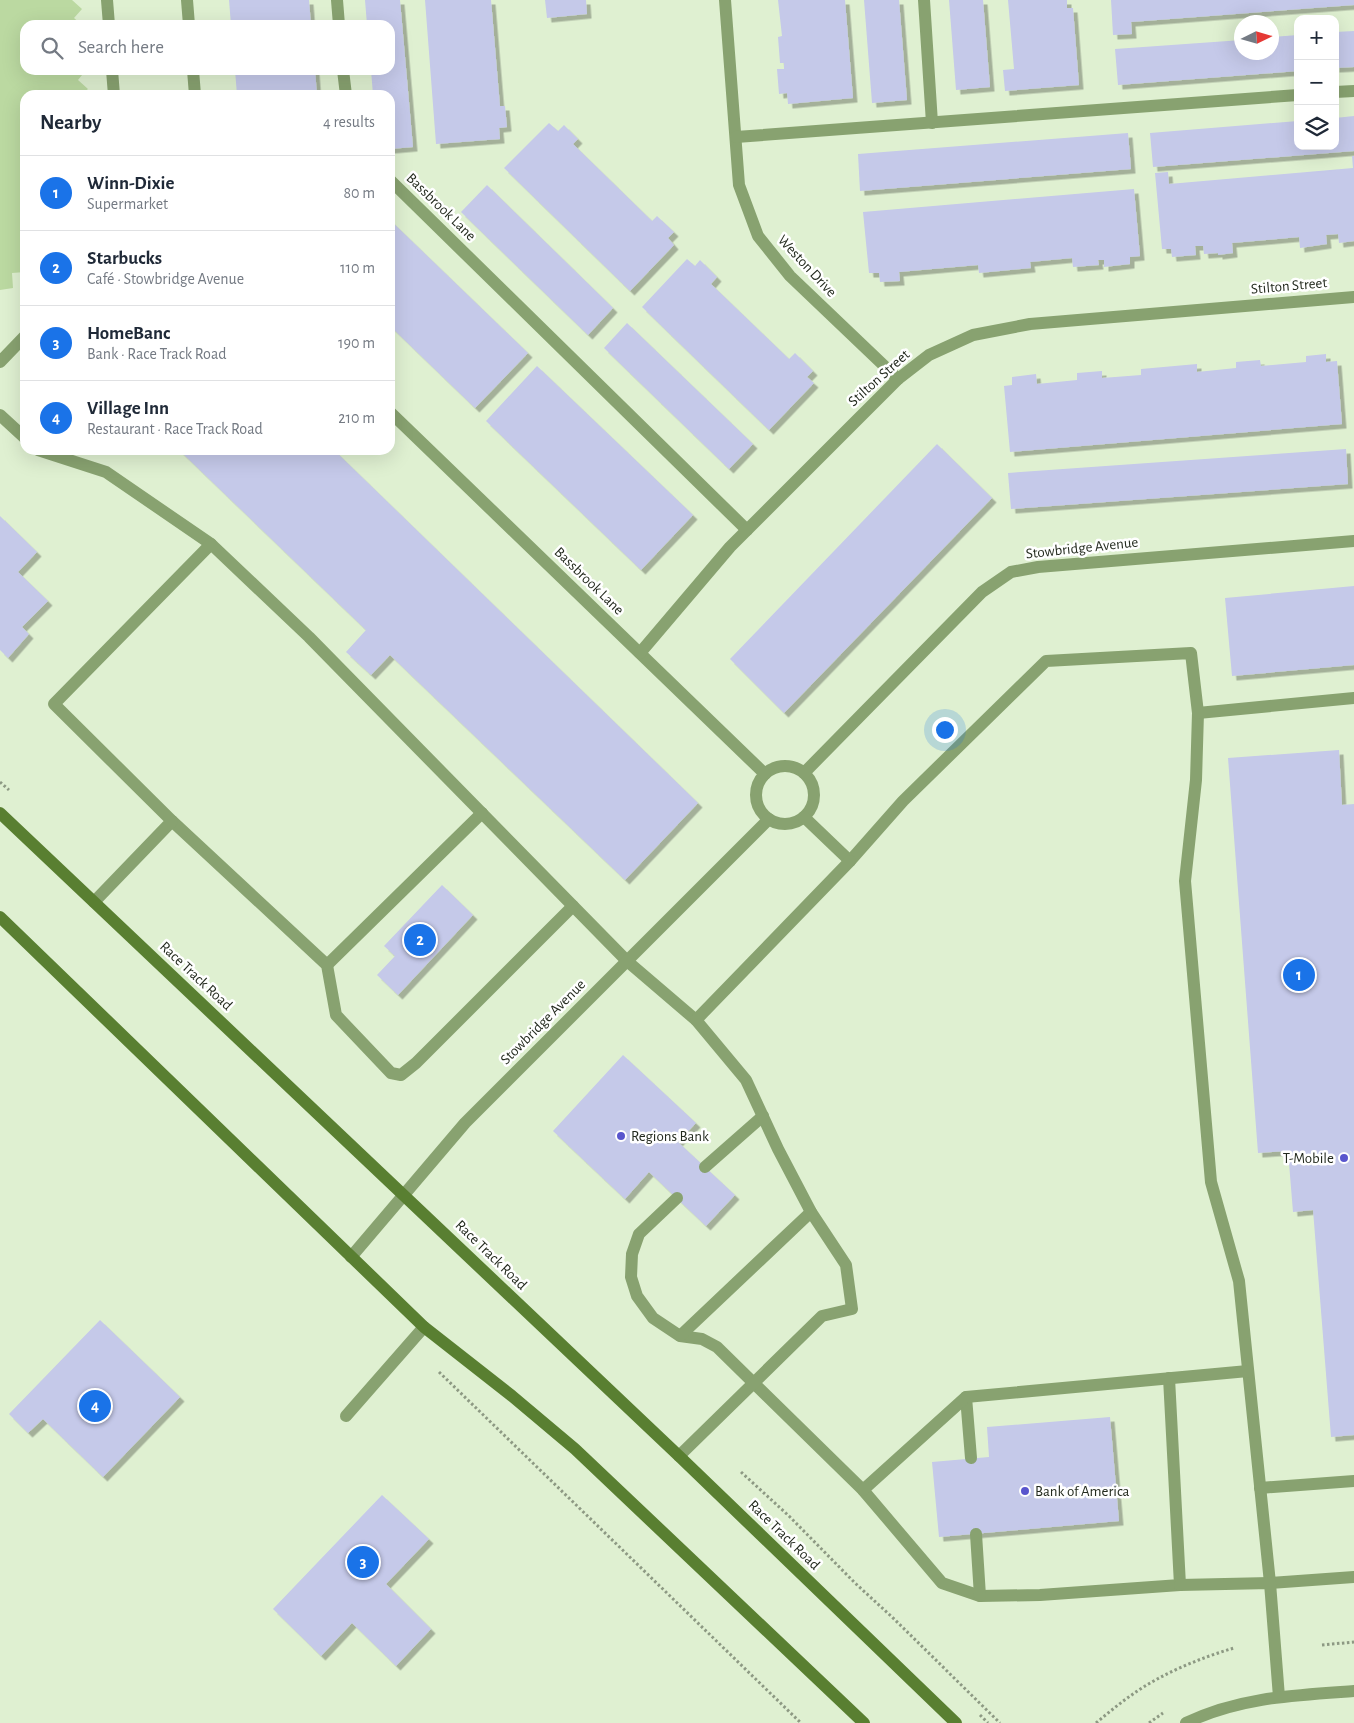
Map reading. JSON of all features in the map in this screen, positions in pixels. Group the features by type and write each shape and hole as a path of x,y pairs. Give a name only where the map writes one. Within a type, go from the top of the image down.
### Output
{"main road":[{"name":"Race Track Road","path":"0,813 679,1456 956,1723"},
{"path":"0,917 424,1327 512,1396 575,1449 864,1723"}],"street":[{"path":"107,0 109,20"},
{"path":"187,0 189,20"},
{"path":"337,0 339,20"},
{"name":"Weston Drive","path":"725,0 739,185 758,236 790,276 898,379"},
{"path":"924,0 932,123"},
{"path":"112,75 114,90"},
{"path":"193,75 195,90"},
{"path":"344,75 346,90"},
{"path":"1339,92 1354,91"},
{"path":"736,137 1294,95"},
{"name":"Bassbrook Lane","path":"395,185 747,530"},
{"name":"Stilton Street","path":"640,653 730,547 898,379 930,355 973,335 1030,324 1354,297"},
{"path":"0,362 20,341"},
{"path":"0,415 20,433"},
{"name":"Bassbrook Lane","path":"395,417 765,774"},
{"path":"53,455 106,472 211,544 309,637 627,961 696,1020 746,1080 778,1149 811,1212 846,1265 852,1309 822,1316 679,1456"},
{"name":"Stowbridge Avenue","path":"804,773 982,592 1011,572 1038,567 1354,541"},
{"path":"211,544 54,704 172,821 327,965 336,1016 391,1073 401,1075 416,1063 573,906"},
{"path":"696,1020 850,860 903,801 1046,661 1191,653 1198,713 1196,780 1185,881 1211,1182 1239,1281 1270,1583 1279,1697"},
{"path":"1198,713 1354,698"},
{"path":"781,766 790,766 804,773 810,780 814,791 813,803 804,817 796,822 785,824 769,819 762,812 757,802 756,792 758,783 765,774 781,766"},
{"path":"327,965 482,813"},
{"path":"804,817 850,860"},
{"name":"Stowbridge Avenue","path":"351,1257 465,1123 769,819"},
{"path":"94,902 172,821"},
{"path":"705,1167 762,1116"},
{"path":"677,1198 639,1234 632,1254 631,1277 637,1296 653,1318 680,1336 702,1339 717,1347 863,1490 942,1583 980,1596 1040,1595 1354,1577"},
{"path":"680,1336 811,1212"},
{"path":"346,1416 424,1327"},
{"path":"863,1490 966,1397 1248,1372"},
{"path":"1169,1378 1180,1586"},
{"path":"966,1397 971,1458"},
{"path":"1260,1488 1354,1481"},
{"path":"976,1534 980,1596"},
{"path":"1186,1723 1233,1705 1279,1697 1354,1691"}],"path":[{"path":"741,1472 789,1516 855,1583 1000,1723"},
{"path":"1322,1645 1354,1642"},
{"path":"1096,1723 1134,1693 1170,1673 1211,1655 1234,1648"}],"green space":[{"path":"0,0 72,0 82,9 74,18 76,20 20,20 20,75 82,75 78,80 88,89 20,90 20,272 12,273 13,288 0,290"}],"building":[{"path":"229,0 309,0 311,20 231,20"},
{"path":"365,0 400,0 413,147 395,149 395,90 373,90 371,75 395,75 395,20 367,20"},
{"path":"425,0 491,0 500,106 505,106 507,127 499,128 500,139 436,144"},
{"path":"545,0 586,0 587,14 547,18"},
{"path":"778,0 845,0 853,98 788,104 787,93 779,94 777,69 784,69 784,63 780,63 778,37 782,36"},
{"path":"864,0 899,0 907,100 872,103"},
{"path":"949,0 983,0 990,87 956,90"},
{"path":"1008,0 1067,0 1067,8 1073,8 1079,85 1005,91 1003,70 1014,69"},
{"path":"1111,0 1354,0 1354,5 1131,22 1132,34 1113,35"},
{"path":"1354,31 1354,67 1339,68 1339,32"},
{"path":"1294,35 1294,71 1118,85 1115,49 1234,41 1234,60 1279,60 1279,36"},
{"path":"235,75 315,75 317,90 237,90"},
{"path":"1354,116 1354,151 1153,167 1150,133 1294,121 1294,150 1339,150 1339,118"},
{"path":"549,123 558,131 564,125 578,139 573,144 652,221 657,216 674,232 668,238 674,245 630,291 504,168"},
{"path":"1128,133 1131,169 860,191 858,154"},
{"path":"1352,156 1354,156 1354,241 1339,243 1338,234 1326,235 1327,244 1300,248 1299,237 1232,243 1233,253 1218,255 1218,253 1204,254 1203,246 1195,246 1196,255 1172,257 1171,249 1162,249 1155,173 1168,172 1169,184 1353,168"},
{"path":"487,185 613,308 588,335 461,212"},
{"path":"1134,189 1140,256 1130,257 1130,264 1104,267 1104,260 1098,260 1099,265 1073,267 1072,258 1030,262 1031,268 979,273 978,265 899,272 900,281 880,282 879,273 869,273 863,212"},
{"path":"395,225 528,353 475,408 395,331"},
{"path":"687,259 695,266 700,260 717,277 711,284 789,359 795,353 813,371 807,377 814,383 769,430 642,307"},
{"path":"627,323 753,444 729,469 604,348"},
{"path":"1326,354 1326,362 1337,361 1342,424 1010,452 1004,386 1012,385 1012,377 1036,374 1037,384 1077,380 1077,373 1102,371 1102,378 1141,375 1141,369 1197,364 1197,372 1236,368 1236,362 1260,360 1261,366 1306,362 1306,356"},
{"path":"537,366 693,515 641,570 486,421"},
{"path":"937,444 992,498 784,713 730,659"},
{"path":"1346,449 1348,484 1011,509 1008,473"},
{"path":"184,455 339,455 698,803 625,880 390,655 371,675 346,652 366,630"},
{"path":"0,516 37,552 18,572 48,601 22,627 29,634 8,658 0,650"},
{"path":"1354,586 1354,665 1232,676 1225,598"},
{"path":"1339,750 1342,805 1354,804 1354,1435 1331,1437 1313,1210 1293,1212 1288,1151 1258,1153 1228,758"},
{"path":"442,885 473,915 398,995 377,975 395,956 384,946"},
{"name":"Regions Bank","path":"623,1055 696,1123 678,1142 735,1195 706,1226 649,1172 625,1199 553,1131"},
{"path":"100,1320 180,1397 103,1477 43,1419 28,1433 9,1414"},
{"name":"Bank of America","path":"1110,1417 1119,1521 939,1537 932,1462 989,1457 987,1427"},
{"path":"382,1495 429,1539 386,1584 431,1629 396,1666 352,1623 321,1656 273,1609"}],"place":[{"name":"Starbucks","path":"420,940"},
{"name":"Winn-Dixie","path":"1299,975"},
{"name":"Regions Bank","path":"621,1136"},
{"name":"T-Mobile","path":"1344,1158"},
{"name":"Village Inn","path":"95,1406"},
{"name":"Bank of America","path":"1025,1491"},
{"name":"HomeBanc","path":"363,1562"}]}
